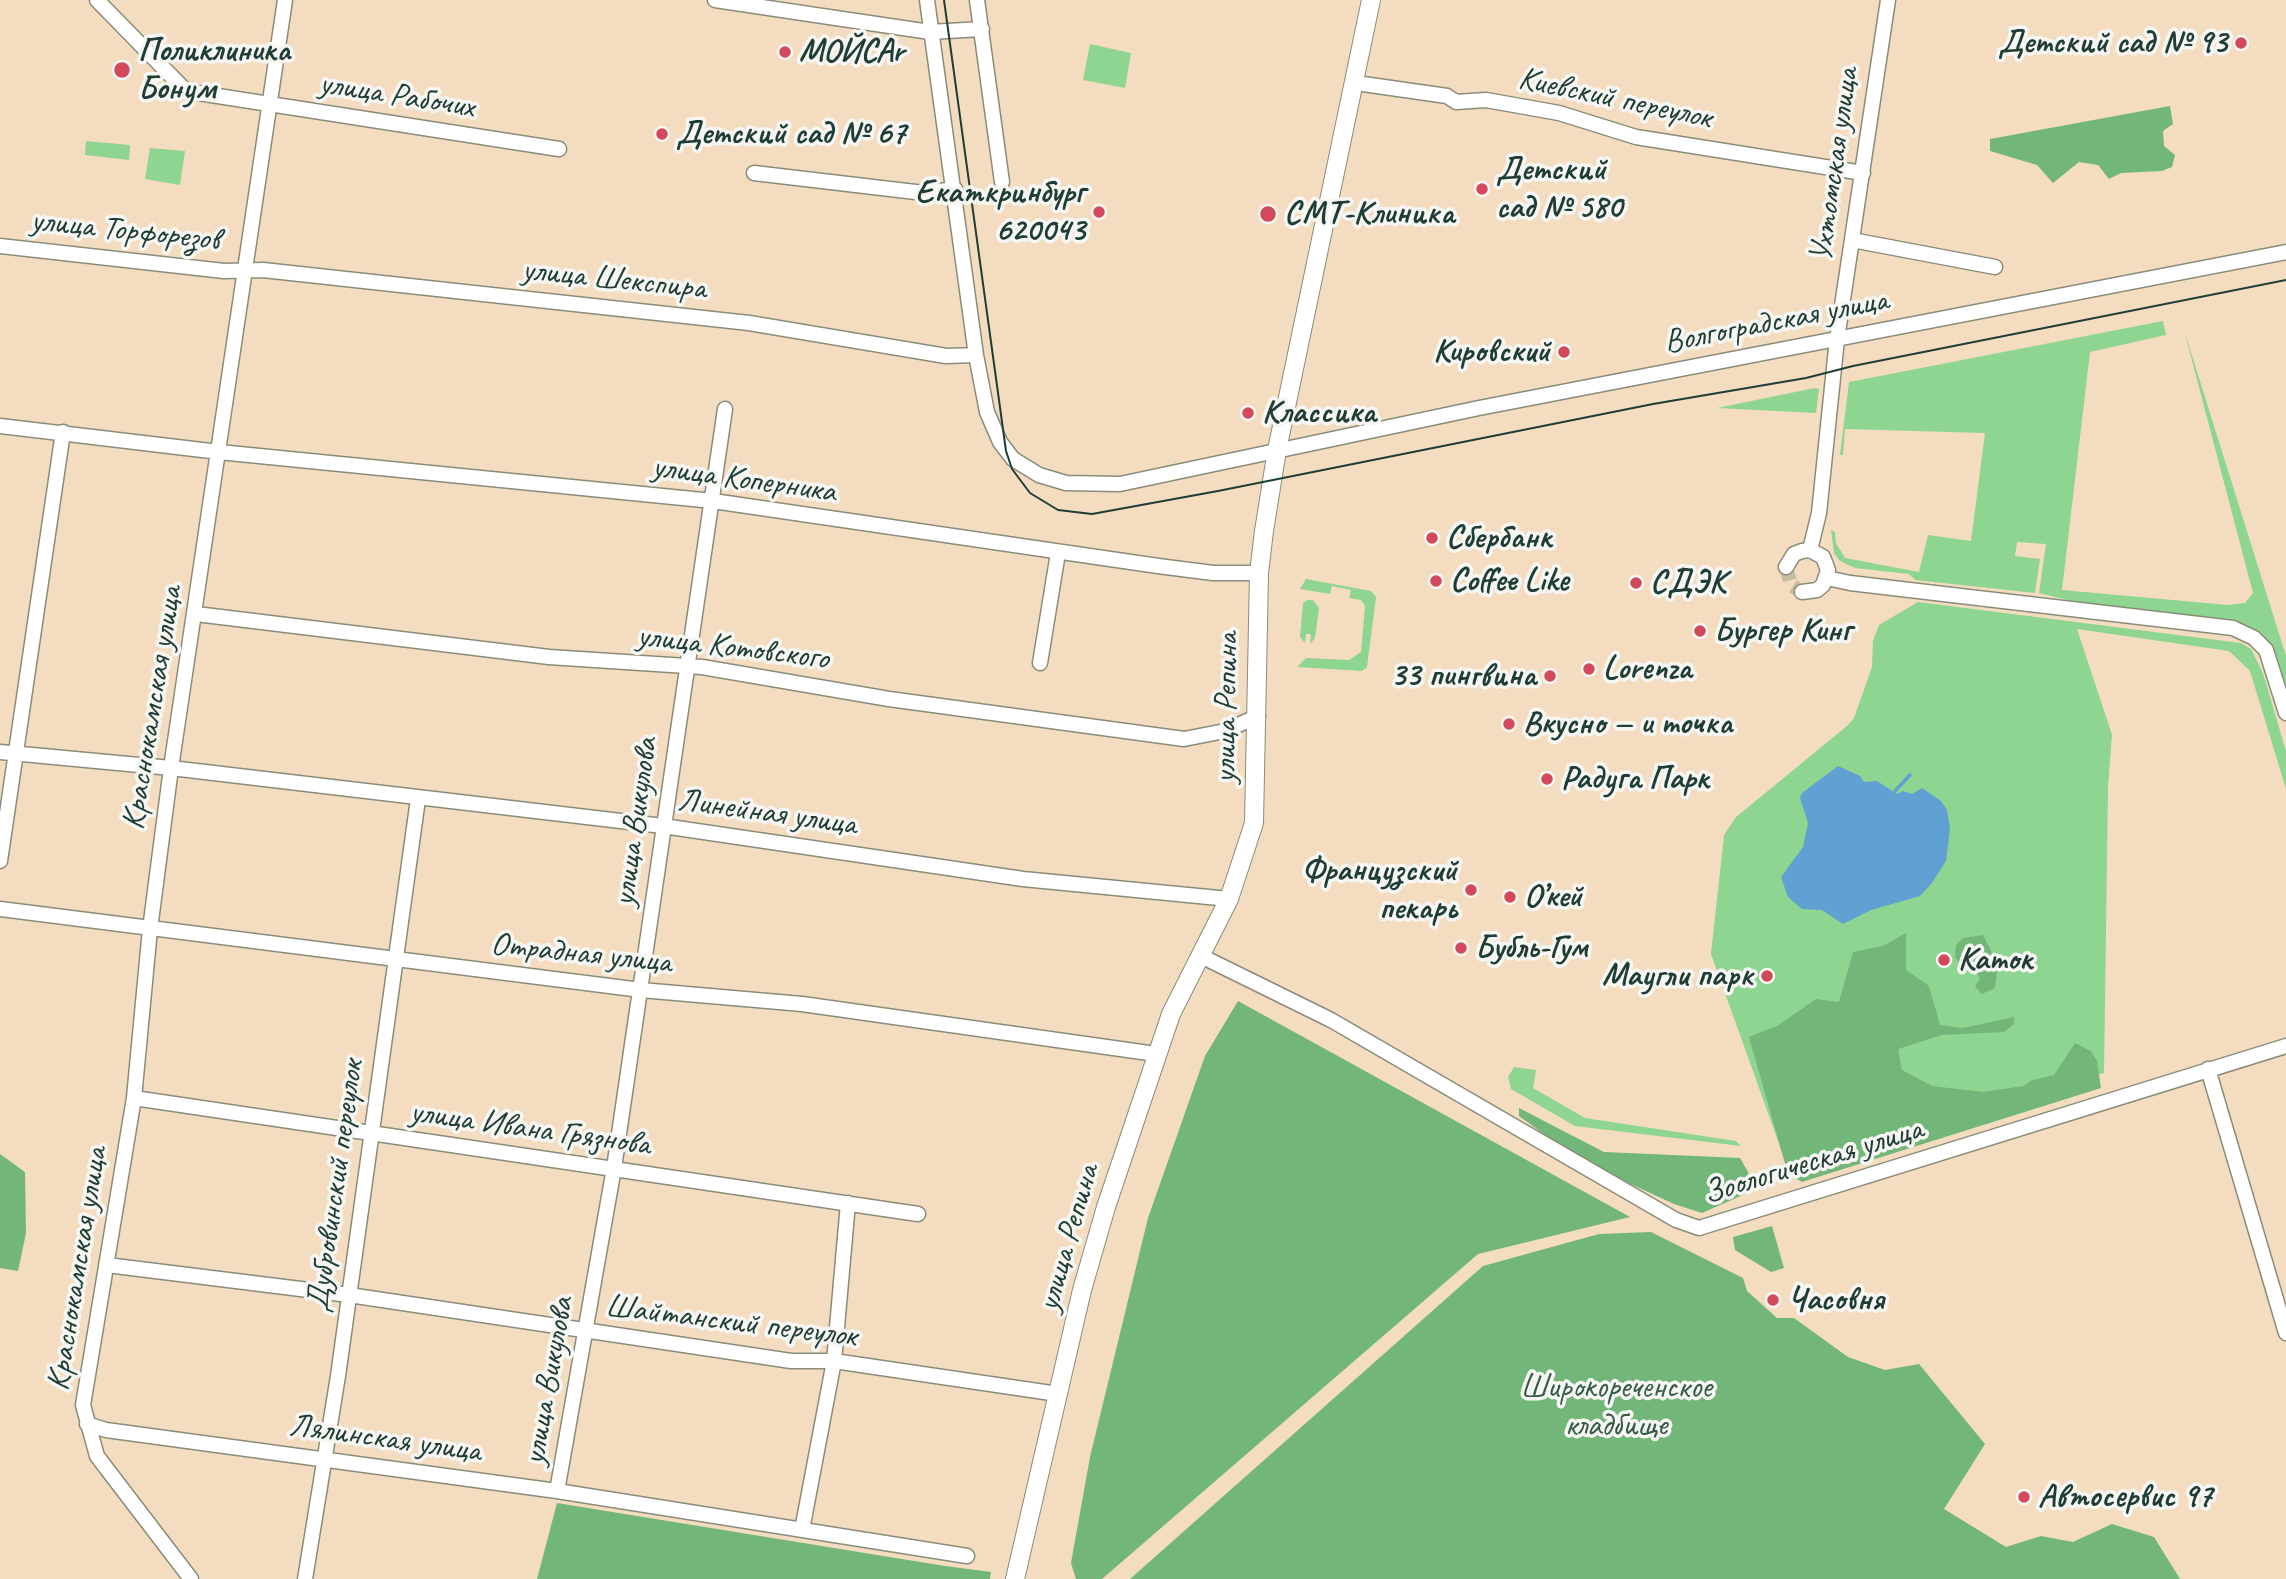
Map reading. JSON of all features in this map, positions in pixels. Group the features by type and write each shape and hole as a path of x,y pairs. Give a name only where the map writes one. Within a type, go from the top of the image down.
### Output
{"main road":[{"name":"улица Репина","path":"1015,1579 1102,1219 1171,1014 1229,899 1254,824 1259,573 1277,450 1356,83 1371,0"}],"street":[{"name":"улица Рабочих","path":"97,0 183,88 269,105 559,149"},
{"name":"Краснокамская улица","path":"191,1579 97,1456 83,1405 134,1098 149,929 170,768 196,614 285,0"},
{"path":"715,0 784,5 930,32 982,29"},
{"path":"927,0 976,355 987,412 1000,442 1013,459 1052,480 1095,486 1120,484 1277,450"},
{"path":"976,0 1002,182"},
{"name":"Ухтомская улица","path":"1810,550 1819,513 1836,339 1888,0"},
{"name":"Киевский переулок","path":"1356,83 1447,96 1456,102 1486,100 1559,113 1636,136 1863,173"},
{"path":"754,173 924,193 955,190"},
{"path":"1852,240 1995,267"},
{"name":"улица Торфорезов","path":"0,246 244,271"},
{"name":"Волгоградская улица","path":"1277,450 2286,252"},
{"name":"улица Шекспира","path":"244,271 277,272 749,323 946,356 976,355"},
{"name":"улица Викулова","path":"557,1491 614,1168 685,666 713,501 725,409"},
{"name":"улица Коперника","path":"0,426 219,452 713,501 1213,573 1259,573"},
{"path":"0,861 7,753 63,432"},
{"path":"1786,567 1794,554 1810,550 1823,557 1827,563 1827,578 1817,590 1802,592"},
{"path":"1040,663 1058,552"},
{"path":"1827,578 1850,583 2233,628 2253,638 2266,650 2286,713"},
{"name":"улица Котовского","path":"196,614 549,657 685,666 889,699 1184,739 1225,731 1258,716"},
{"name":"Линейная улица","path":"7,753 170,768 663,826 1023,880 1229,899"},
{"name":"Дубровинский переулок","path":"305,1579 326,1459 418,799"},
{"name":"Отрадная улица","path":"0,909 394,961 641,990 802,1004 1156,1054"},
{"name":"Зоологическая улица","path":"1201,956 1331,1020 1676,1220 1699,1228 2286,1046"},
{"path":"2208,1069 2286,1333"},
{"name":"улица Ивана Грязнова","path":"134,1098 918,1214"},
{"path":"802,1530 834,1361 848,1203"},
{"name":"Шайтанский переулок","path":"107,1265 349,1295 587,1333 790,1361 834,1361 1058,1394"},
{"name":"Лялинская улица","path":"87,1424 106,1430 557,1491 967,1556"}],"green space":[{"path":"1090,44 1131,53 1125,88 1083,80"},
{"path":"2170,106 2173,124 2163,131 2164,146 2175,155 2172,167 2162,171 2121,173 2109,179 2098,165 2079,162 2053,183 2037,165 1990,151 1990,139"},
{"path":"86,141 130,145 129,160 85,155"},
{"path":"150,148 185,151 180,185 145,179"},
{"path":"2163,321 2166,335 2090,352 2062,590 2228,605 2245,603 2253,593 2184,330 2286,656 2286,689 2275,653 2256,632 2243,624 2084,604 2039,593 2046,544 2017,542 2015,556 2040,559 2035,593 1915,580 1909,574 1855,568 1840,561 1834,553 1831,530 1835,532 1836,543 1845,558 1919,572 1928,535 1971,541 1985,433 1845,429 1843,455 1840,455 1849,382"},
{"path":"1819,389 1816,413 1717,408"},
{"path":"1306,579 1371,591 1376,597 1367,667 1362,671 1297,667 1306,658 1349,660 1361,652 1365,606 1361,600 1349,598 1351,590 1332,586 1330,594 1300,589"},
{"path":"1313,600 1319,608 1315,638 1310,644 1311,634 1306,634 1305,643 1300,637 1303,603"},
{"name":"Радуга Парк","path":"1918,602 2241,643 2251,649 2263,673 2286,751 2286,789 2250,671 2229,651 2077,629 2112,735 2108,787 2104,1073 1782,1152 1711,954 1724,835 1736,817 1854,718 1872,667 1873,641 1879,625"},
{"path":"1906,933 1906,970 1929,986 1940,1025 1963,1028 2014,1017 2014,1024 2004,1032 1942,1035 1898,1049 1902,1070 1932,1086 1983,1092 2024,1086 2030,1081 2054,1075 2075,1043 2091,1051 2097,1061 2101,1088 1802,1182 1788,1174 1749,1037 1777,1026 1816,999 1839,1002 1853,952 1883,946"},
{"path":"1983,935 1998,964 1995,988 1982,994 1975,986 1980,979 1977,971 1965,971 1955,957 1956,945 1963,938"},
{"path":"1238,1001 1630,1217 1478,1254 1102,1579 1076,1579 1071,1563 1090,1457 1148,1218 1205,1056"},
{"path":"1514,1067 1536,1070 1533,1088 1585,1118 1736,1141 1741,1146 1575,1126 1511,1089 1508,1077"},
{"path":"1519,1108 1604,1152 1740,1158 1748,1172 1752,1191 1702,1213 1674,1204 1581,1161 1519,1116"},
{"path":"0,1154 25,1172 26,1233 18,1271 0,1268"},
{"path":"1772,1226 1784,1268 1771,1272 1735,1250 1733,1237"},
{"name":"Широкореченское кладбище","path":"1651,1232 1743,1278 1747,1291 1777,1318 1794,1318 1848,1357 1885,1370 1919,1364 1985,1444 1944,1509 2006,1547 2041,1536 2073,1542 2112,1524 2154,1537 2180,1579 1130,1579 1483,1266 1599,1234"},
{"path":"557,1503 991,1572 990,1579 537,1579"}],"water":[{"path":"1838,766 1860,776 1864,782 1877,781 1897,794 1903,791 1912,794 1922,788 1941,801 1947,810 1950,829 1946,861 1920,896 1871,910 1843,924 1822,910 1802,909 1788,897 1781,877 1803,847 1808,823 1800,798 1802,793"}],"waterway":[{"path":"1895,791 1910,775"}],"tunnel":[{"path":"1786,567 1791,585 1802,592"}],"tram line":[{"path":"944,0 1006,451 1012,469 1030,493 1058,510 1092,514 1218,491 1653,404 1806,378 1853,366 2286,280"}],"place":[{"name":"Детский сад № 93","path":"2241,43"},
{"name":"МОЙCAr","path":"785,52"},
{"name":"Поликлиника Бонум","path":"122,70"},
{"name":"Детский сад № 67","path":"662,134"},
{"name":"Детский сад № 580","path":"1482,189"},
{"name":"Екаткринбург 620043","path":"1099,212"},
{"name":"СМТ-Клиника","path":"1268,214"},
{"name":"Кировский","path":"1564,352"},
{"name":"Классика","path":"1248,413"},
{"name":"Сбербанк","path":"1432,538"},
{"name":"Coffee Like","path":"1436,581"},
{"name":"СДЭК","path":"1636,583"},
{"name":"Бургер Кинг","path":"1700,631"},
{"name":"Lorenza","path":"1589,669"},
{"name":"33 пингвина","path":"1550,676"},
{"name":"Вкусно — и точка","path":"1509,724"},
{"name":"Радуга Парк","path":"1547,779"},
{"name":"Французский пекарь","path":"1471,890"},
{"name":"О’кей","path":"1510,897"},
{"name":"Бубль-Гум","path":"1461,948"},
{"name":"Каток","path":"1944,960"},
{"name":"Маугли парк","path":"1767,976"},
{"name":"Часовня","path":"1773,1300"},
{"name":"Автосервис 97","path":"2024,1497"}]}
